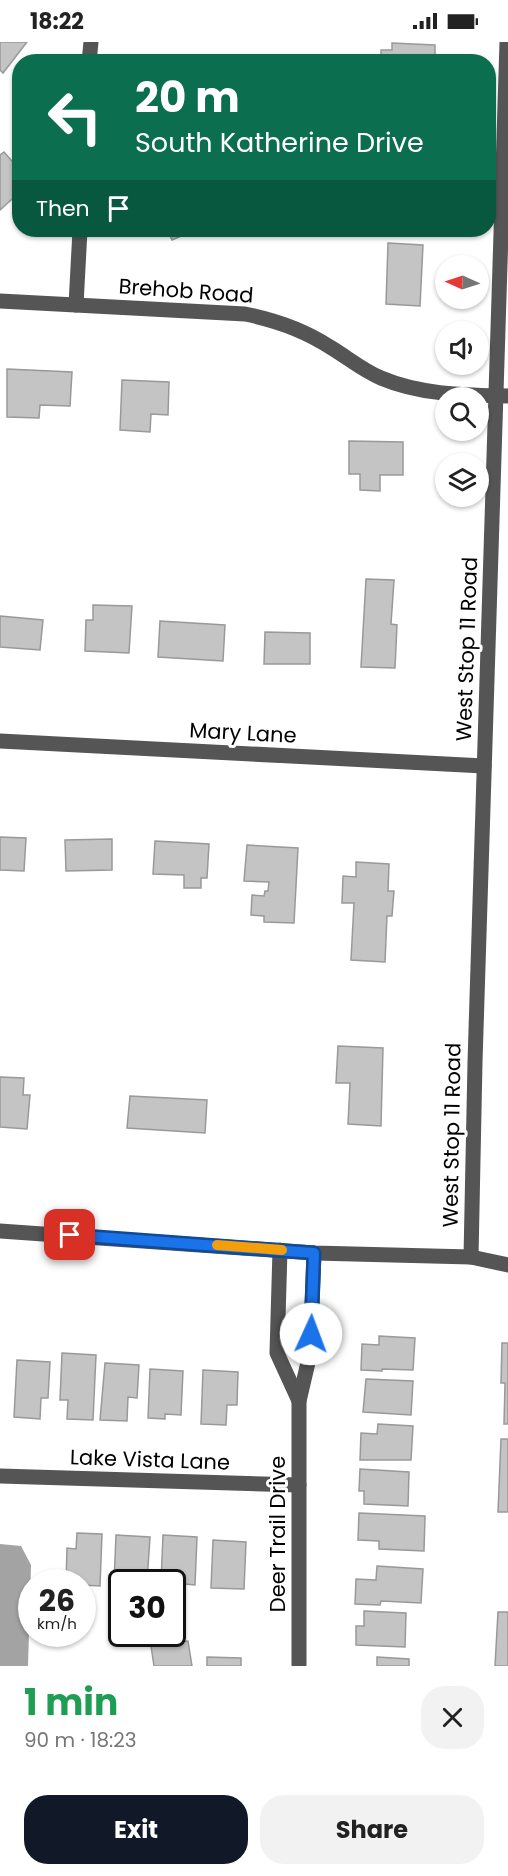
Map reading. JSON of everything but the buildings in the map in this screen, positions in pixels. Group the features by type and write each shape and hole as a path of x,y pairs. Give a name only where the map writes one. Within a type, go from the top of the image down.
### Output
{"street":[{"name":"West Stop 11 Road","path":"471,1257 484,766 502,396 507,42"},
{"path":"76,305 80,237"},
{"name":"Brehob Road","path":"0,301 227,312 266,319 299,330 372,374 399,385 437,393 502,396"},
{"name":"Mary Lane","path":"0,741 484,766"},
{"path":"0,1231 314,1253 471,1257 508,1265"},
{"path":"280,1250 277,1353 299,1401"},
{"path":"299,1401 310,1354 314,1253"},
{"name":"Deer Trail Drive","path":"298,1666 299,1401"},
{"name":"Lake Vista Lane","path":"0,1476 299,1485"}],"shaded area":[{"path":"0,1544 21,1546 31,1565 31,1569 18,1569 18,1647 29,1647 28,1666 0,1666"}],"slow traffic":[{"path":"217,1245 282,1250"}],"route":[{"path":"70,1235 314,1253 311,1334"}]}
